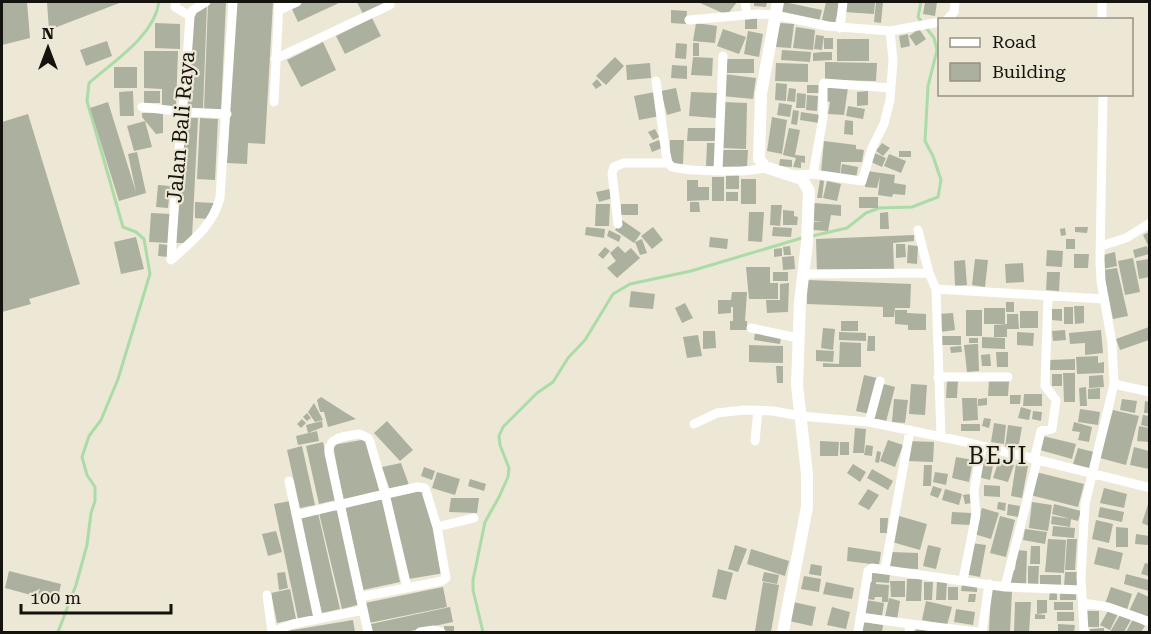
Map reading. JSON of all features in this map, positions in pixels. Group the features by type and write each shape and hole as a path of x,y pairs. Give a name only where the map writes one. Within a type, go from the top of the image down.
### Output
{"street":[{"path":"176,2 176,7 190,16 193,10 206,2"},
{"path":"142,107 227,114 233,2"},
{"path":"274,102 278,6 297,2"},
{"path":"745,2 747,14"},
{"path":"778,2 761,94 759,159 765,166 802,179 809,191 798,338 797,385 807,474 807,507 783,633"},
{"path":"840,28 843,2"},
{"path":"949,18 954,12 955,2"},
{"path":"1102,2 1102,18"},
{"path":"275,59 390,5"},
{"path":"689,20 747,14 775,15 840,28 890,31 938,22"},
{"name":"Jalan Bali Raya","path":"190,16 171,260 208,226 216,213 220,198 227,114"},
{"path":"794,175 813,174 862,181 872,148 884,123 891,88 893,60 890,31"},
{"path":"718,170 723,56"},
{"path":"656,81 668,163"},
{"path":"813,174 823,118 824,83 891,88"},
{"path":"1084,633 1082,590 1084,512 1114,384 1112,343 1101,281 1103,96"},
{"path":"618,224 612,173 614,166 624,163 668,163 678,168 755,170 765,166"},
{"path":"1101,246 1126,238 1149,223"},
{"path":"918,230 929,273 936,289 941,436"},
{"path":"803,274 929,273"},
{"path":"936,289 1104,299"},
{"path":"1005,586 1041,430 1052,429 1056,400 1045,386 1048,296"},
{"path":"751,328 798,338"},
{"path":"938,377 1008,377"},
{"path":"869,422 880,381"},
{"path":"1114,384 1149,392"},
{"path":"755,441 758,410"},
{"path":"694,424 717,413 758,410 869,422 941,436 1149,488"},
{"path":"885,569 910,430"},
{"path":"368,633 328,447 338,438 360,434 368,438 375,454 407,587"},
{"path":"963,580 976,514 974,491 982,446"},
{"path":"289,481 318,618"},
{"path":"296,515 417,487 425,488 437,527 446,578 442,581 360,597"},
{"path":"437,527 474,518"},
{"path":"858,633 868,571 872,568 1005,586 1082,590"},
{"path":"860,617 910,628 980,633 989,584"},
{"path":"267,595 271,632 292,624 363,610"},
{"path":"1083,603 1108,606 1149,623 1146,633"},
{"path":"420,633 434,630 441,633"}],"building":[{"path":"2,2 27,2 30,38 2,45"},
{"path":"47,2 122,2 49,30"},
{"path":"226,2 221,111 204,110 208,3"},
{"path":"236,2 273,2 265,144 248,143 247,164 227,163"},
{"path":"303,2 341,2 298,22 291,7"},
{"path":"357,2 389,2 363,14"},
{"path":"698,2 737,2 727,15"},
{"path":"754,2 767,2 766,7 754,6"},
{"path":"784,2 822,10 819,22 781,14"},
{"path":"826,2 840,3 835,23 822,20"},
{"path":"845,2 875,2 874,14 844,12"},
{"path":"876,2 883,2 881,23 874,22"},
{"path":"925,2 937,2 935,16 923,14"},
{"path":"207,4 203,109 185,108 192,15"},
{"path":"671,10 687,11 686,24 671,23"},
{"path":"745,16 757,17 757,29 745,29"},
{"path":"372,18 381,36 345,54 336,36"},
{"path":"155,23 180,24 180,49 155,48"},
{"path":"696,23 717,26 715,43 693,41"},
{"path":"779,23 794,24 791,48 776,47"},
{"path":"796,27 815,30 813,50 793,48"},
{"path":"723,29 746,37 739,54 717,46"},
{"path":"919,29 926,39 916,46 909,36"},
{"path":"748,31 763,34 759,57 744,54"},
{"path":"908,34 910,46 901,48 899,36"},
{"path":"816,35 824,36 822,50 814,49"},
{"path":"824,38 833,38 833,49 824,49"},
{"path":"837,39 869,39 869,61 837,61"},
{"path":"107,41 112,56 86,66 80,50"},
{"path":"323,42 336,70 301,87 287,60"},
{"path":"676,43 687,44 686,59 675,58"},
{"path":"693,43 699,43 699,56 693,56"},
{"path":"782,50 811,52 810,62 781,60"},
{"path":"144,51 178,51 176,107 162,107 162,89 144,88"},
{"path":"832,52 832,60 813,61 813,53"},
{"path":"615,57 624,66 606,85 596,76"},
{"path":"693,57 713,58 712,76 691,75"},
{"path":"726,59 754,59 754,73 727,73"},
{"path":"825,62 877,63 876,81 825,80"},
{"path":"650,63 651,78 627,80 626,65"},
{"path":"776,63 808,64 808,82 775,81"},
{"path":"672,65 687,66 687,79 671,78"},
{"path":"114,67 137,67 137,88 114,88"},
{"path":"724,74 756,78 753,99 722,96"},
{"path":"597,79 602,85 596,89 592,84"},
{"path":"776,83 787,84 786,101 775,100"},
{"path":"807,85 820,85 820,93 807,93"},
{"path":"827,86 848,88 844,115 828,114 830,102 826,101"},
{"path":"676,88 681,111 667,115 661,91"},
{"path":"789,88 796,89 795,102 787,101"},
{"path":"133,91 134,116 120,116 119,92"},
{"path":"144,91 160,91 160,103 144,103"},
{"path":"868,91 868,105 857,106 857,92"},
{"path":"655,92 660,116 639,120 634,96"},
{"path":"691,92 717,93 716,118 689,116"},
{"path":"797,93 806,94 805,108 796,108"},
{"path":"807,95 818,96 817,111 806,110"},
{"path":"108,102 136,192 128,154 137,152 146,193 119,201 90,108"},
{"path":"723,102 747,103 746,149 722,148"},
{"path":"779,103 792,105 790,117 777,115"},
{"path":"848,106 865,109 863,119 846,116"},
{"path":"793,110 799,111 797,125 791,124"},
{"path":"801,112 821,115 819,123 800,120"},
{"path":"142,113 163,113 163,133 156,134 142,117"},
{"path":"28,114 80,284 29,299 31,304 2,312 2,122"},
{"path":"772,117 787,120 782,154 767,151"},
{"path":"185,118 198,118 192,238 187,243 174,243"},
{"path":"200,118 218,119 215,180 197,179"},
{"path":"845,120 853,121 853,135 844,134"},
{"path":"145,121 152,147 134,151 127,126"},
{"path":"688,128 716,128 716,141 687,141"},
{"path":"789,128 800,130 795,155 805,156 805,163 801,162 801,168 793,167 796,158 783,155"},
{"path":"655,129 659,137 653,140 648,132"},
{"path":"659,140 662,148 652,152 649,144"},
{"path":"670,140 684,140 683,164 669,163"},
{"path":"824,141 856,145 856,149 864,150 862,162 841,162 840,174 821,173"},
{"path":"707,143 716,143 716,166 706,166"},
{"path":"882,143 890,148 883,156 876,151"},
{"path":"722,150 748,150 747,167 722,167"},
{"path":"899,151 911,151 911,157 899,157"},
{"path":"875,153 886,158 882,167 871,162"},
{"path":"889,154 906,161 901,173 884,166"},
{"path":"780,159 792,160 792,167 779,166"},
{"path":"842,164 858,167 856,179 840,177"},
{"path":"726,171 739,171 739,189 726,189"},
{"path":"867,171 895,175 894,183 906,185 905,195 893,194 892,197 878,195 880,176 877,188 865,187"},
{"path":"712,177 724,177 724,201 712,201"},
{"path":"741,179 756,179 756,204 741,204"},
{"path":"687,180 698,180 698,187 709,187 709,200 687,201"},
{"path":"820,180 824,181 822,198 817,198"},
{"path":"827,181 841,184 837,201 823,198"},
{"path":"158,185 170,186 168,208 156,207"},
{"path":"610,189 613,198 599,202 596,192"},
{"path":"726,192 738,192 738,201 726,201"},
{"path":"859,197 878,197 878,208 859,208"},
{"path":"195,202 214,203 208,219 195,218"},
{"path":"690,202 699,202 700,212 690,212"},
{"path":"813,203 841,205 841,216 831,215 828,231 812,230 812,222 823,221 810,221"},
{"path":"596,204 610,204 609,226 595,226"},
{"path":"621,204 638,204 638,215 621,215"},
{"path":"771,205 782,205 780,226 770,225"},
{"path":"783,210 794,211 794,216 798,217 797,225 783,225"},
{"path":"749,212 764,212 762,242 748,241"},
{"path":"888,212 889,229 880,229 880,213"},
{"path":"151,213 171,214 169,243 149,242"},
{"path":"622,220 641,233 634,243 615,230"},
{"path":"586,227 605,229 604,238 585,235"},
{"path":"653,227 663,240 652,249 641,236"},
{"path":"773,227 792,228 791,237 772,236"},
{"path":"1075,227 1088,227 1087,233 1075,232"},
{"path":"1065,228 1066,235 1061,236 1060,229"},
{"path":"609,230 621,236 619,242 607,236"},
{"path":"1149,232 1149,247 1143,235"},
{"path":"914,235 914,241 893,243 894,269 817,272 816,239"},
{"path":"136,237 144,269 121,274 114,242"},
{"path":"710,237 728,239 727,249 709,247"},
{"path":"642,239 647,253 640,255 635,242"},
{"path":"1066,239 1075,239 1075,249 1066,249"},
{"path":"159,244 169,245 169,257 158,256"},
{"path":"896,244 905,244 906,257 896,258"},
{"path":"908,245 918,246 917,264 907,263"},
{"path":"618,246 625,253 631,248 640,258 617,278 607,268 616,261 610,253"},
{"path":"790,246 791,255 784,255 783,247"},
{"path":"1147,246 1149,254 1135,258 1133,250"},
{"path":"605,247 610,251 603,259 598,255"},
{"path":"782,248 782,256 774,257 774,249"},
{"path":"1047,250 1063,251 1062,267 1046,266"},
{"path":"1115,252 1117,266 1103,269 1103,255"},
{"path":"1074,254 1089,254 1088,268 1074,268"},
{"path":"794,256 795,269 783,270 782,257"},
{"path":"1133,258 1140,292 1125,295 1118,261"},
{"path":"975,259 988,260 985,287 972,285"},
{"path":"1149,259 1149,277 1139,279 1136,261"},
{"path":"965,260 967,285 955,286 954,261"},
{"path":"1023,263 1024,282 1006,283 1005,264"},
{"path":"746,267 770,267 770,283 778,283 778,299 749,299"},
{"path":"1117,268 1128,316 1113,319 1103,270"},
{"path":"773,272 788,272 788,281 773,281"},
{"path":"1047,272 1060,272 1059,291 1046,290"},
{"path":"807,280 911,284 910,308 895,308 894,317 883,317 883,307 807,304"},
{"path":"789,283 788,312 767,313 766,300 780,300 780,284"},
{"path":"631,291 655,294 653,309 629,307"},
{"path":"732,292 747,292 745,321 747,321 747,330 730,330 730,321 733,321 733,307 731,307 731,313 718,314 718,300 731,300"},
{"path":"1006,302 1014,302 1014,312 1006,312"},
{"path":"685,303 693,318 682,323 675,308"},
{"path":"1074,306 1084,306 1084,323 1075,324"},
{"path":"1064,307 1073,307 1073,324 1064,324"},
{"path":"984,308 1005,308 1005,324 984,324"},
{"path":"1052,309 1062,309 1062,321 1052,320"},
{"path":"895,310 926,314 926,330 908,330 908,325 895,324"},
{"path":"966,310 982,310 982,336 966,336"},
{"path":"1020,311 1038,311 1038,328 1020,328"},
{"path":"953,313 955,330 940,332 938,314"},
{"path":"1007,314 1018,314 1019,329 1007,329 1007,337 994,337 994,325 1007,324"},
{"path":"841,321 858,321 858,331 841,331"},
{"path":"1149,327 1149,340 1120,350 1116,339"},
{"path":"823,328 835,329 833,350 821,348"},
{"path":"1065,330 1066,340 1053,341 1052,331"},
{"path":"1101,330 1103,353 1085,355 1085,343 1070,344 1069,333"},
{"path":"703,331 715,331 716,348 703,349"},
{"path":"839,332 866,333 866,341 839,340"},
{"path":"1017,332 1034,333 1033,346 1017,345"},
{"path":"755,333 781,337 780,344 754,340"},
{"path":"698,335 702,356 687,358 683,337"},
{"path":"868,336 875,336 875,351 867,351"},
{"path":"938,336 961,336 961,345 938,345"},
{"path":"982,337 1005,338 1005,349 982,348"},
{"path":"969,338 978,338 978,343 969,343"},
{"path":"840,342 861,343 861,367 823,367 823,363 839,364"},
{"path":"978,344 979,371 967,372 964,345"},
{"path":"749,345 783,346 783,363 749,362"},
{"path":"961,346 962,352 951,353 950,347"},
{"path":"816,350 834,351 833,362 816,361"},
{"path":"996,352 1008,352 1008,367 997,367"},
{"path":"990,354 991,366 982,366 981,355"},
{"path":"1098,356 1098,363 1104,362 1104,373 1077,374 1076,357"},
{"path":"1075,359 1075,370 1050,370 1050,360"},
{"path":"776,366 783,366 783,383 777,383"},
{"path":"1063,373 1075,373 1075,402 1064,402"},
{"path":"1052,374 1062,374 1062,386 1052,386"},
{"path":"864,375 877,378 870,414 856,411"},
{"path":"1103,375 1104,387 1089,388 1089,376"},
{"path":"947,380 958,380 957,398 946,398"},
{"path":"989,380 1009,381 1008,396 988,396"},
{"path":"880,383 895,387 886,422 872,419"},
{"path":"911,384 927,385 925,415 909,414"},
{"path":"1086,387 1087,406 1080,406 1079,388"},
{"path":"1100,388 1100,399 1088,399 1088,389"},
{"path":"1024,394 1042,394 1042,406 1023,406"},
{"path":"1010,395 1021,395 1020,404 1010,404"},
{"path":"321,397 356,419 328,427 324,412 320,412 317,400"},
{"path":"962,398 977,398 978,420 963,421"},
{"path":"987,398 987,405 978,406 978,399"},
{"path":"894,399 908,400 905,423 892,422"},
{"path":"1122,399 1137,401 1135,413 1120,410"},
{"path":"1145,401 1149,402 1149,413 1144,413"},
{"path":"314,403 323,420 315,422 308,412"},
{"path":"1021,407 1031,410 1029,420 1018,418"},
{"path":"1080,409 1100,412 1098,425 1078,422"},
{"path":"1113,410 1139,416 1126,465 1100,458"},
{"path":"1033,411 1042,412 1041,421 1032,419"},
{"path":"307,413 311,418 307,421 303,417"},
{"path":"1143,415 1149,416 1149,427 1141,425"},
{"path":"984,418 991,419 989,428 982,426"},
{"path":"302,419 306,423 301,428 297,424"},
{"path":"322,421 323,427 308,433 306,425"},
{"path":"387,421 413,450 400,461 374,433"},
{"path":"1074,422 1092,427 1089,442 1078,440 1080,432 1072,431"},
{"path":"994,423 1006,425 1004,444 991,442"},
{"path":"961,424 980,424 980,431 961,431"},
{"path":"1008,425 1022,427 1018,449 1005,447"},
{"path":"1139,426 1149,428 1148,442 1137,441"},
{"path":"855,428 866,429 864,453 853,453"},
{"path":"317,431 319,441 298,445 296,436"},
{"path":"1043,436 1076,444 1072,459 1040,450"},
{"path":"367,439 380,493 343,500 333,445"},
{"path":"888,440 903,445 895,467 880,461"},
{"path":"820,441 839,442 838,456 820,456"},
{"path":"908,441 934,442 933,462 907,461"},
{"path":"323,442 336,500 319,504 306,446"},
{"path":"840,442 849,442 849,455 840,455"},
{"path":"866,445 873,446 872,456 864,455"},
{"path":"302,446 315,505 300,508 287,450"},
{"path":"1134,447 1149,451 1149,469 1130,465"},
{"path":"1078,448 1094,452 1090,469 1073,464"},
{"path":"877,451 881,452 879,463 875,462"},
{"path":"956,457 973,460 969,482 952,478"},
{"path":"982,459 994,461 990,480 978,477"},
{"path":"999,460 1014,465 1008,482 993,478"},
{"path":"401,463 409,485 390,490 382,467"},
{"path":"853,464 866,472 860,482 847,473"},
{"path":"1016,464 1028,466 1022,498 1011,496"},
{"path":"924,465 932,465 931,486 923,486"},
{"path":"424,467 435,471 432,480 421,476"},
{"path":"872,469 893,481 888,490 867,478"},
{"path":"437,472 460,479 455,495 432,488"},
{"path":"935,472 948,474 946,485 933,482"},
{"path":"1036,472 1084,484 1078,507 1030,495"},
{"path":"470,479 486,484 484,491 468,486"},
{"path":"984,485 1000,486 1000,497 984,496"},
{"path":"933,486 942,489 938,498 930,495"},
{"path":"1104,488 1127,494 1124,508 1100,503"},
{"path":"868,489 879,495 869,510 858,504"},
{"path":"945,489 962,494 959,505 942,500"},
{"path":"425,490 444,573 409,579 390,498"},
{"path":"970,494 972,503 965,504 963,495"},
{"path":"451,498 479,498 477,513 449,512"},
{"path":"382,499 400,582 363,590 345,507"},
{"path":"290,501 314,616 298,619 274,504"},
{"path":"1149,501 1149,526 1142,523"},
{"path":"998,502 1006,503 1005,511 997,509"},
{"path":"1032,502 1052,505 1048,531 1029,528"},
{"path":"1008,504 1020,506 1018,517 1007,515"},
{"path":"1054,504 1081,511 1078,521 1052,514"},
{"path":"1100,507 1124,512 1122,522 1098,517"},
{"path":"338,508 361,604 342,609 319,513"},
{"path":"982,508 999,513 991,539 974,534"},
{"path":"952,512 971,513 970,525 951,524"},
{"path":"318,513 340,609 322,613 299,518"},
{"path":"899,516 927,524 920,550 892,542"},
{"path":"1000,516 1015,520 1006,557 990,553"},
{"path":"1052,516 1071,519 1070,527 1051,524"},
{"path":"880,518 888,518 887,533 880,533"},
{"path":"1096,520 1113,524 1109,543 1092,539"},
{"path":"1053,526 1075,528 1074,538 1052,536"},
{"path":"1116,527 1128,528 1128,547 1116,547"},
{"path":"1025,529 1047,532 1045,544 1023,540"},
{"path":"276,531 282,552 268,556 262,534"},
{"path":"1136,534 1149,536 1148,545 1135,544"},
{"path":"1048,539 1066,540 1064,573 1045,572"},
{"path":"1067,539 1077,539 1075,570 1065,570"},
{"path":"971,543 986,545 980,577 965,574"},
{"path":"735,545 747,549 738,572 728,569"},
{"path":"928,545 941,548 936,569 923,566"},
{"path":"1031,546 1040,546 1040,564 1030,564"},
{"path":"848,547 881,552 879,565 847,561"},
{"path":"1098,547 1123,553 1119,570 1094,564"},
{"path":"751,549 789,561 785,576 747,564"},
{"path":"1017,550 1027,551 1026,585 1010,584 1011,569 1015,570"},
{"path":"890,552 918,553 918,569 890,568"},
{"path":"1145,563 1149,564 1149,576 1141,574"},
{"path":"811,564 822,566 821,576 809,574"},
{"path":"1028,566 1039,566 1038,587 1028,586"},
{"path":"718,569 733,573 726,600 712,597"},
{"path":"9,571 61,584 57,602 5,588"},
{"path":"285,572 288,588 279,590 277,573"},
{"path":"764,572 779,575 777,584 762,581"},
{"path":"1065,572 1078,572 1077,588 1064,587"},
{"path":"872,573 890,574 889,583 876,582 876,584 889,585 888,602 882,602 882,597 875,597 874,600 867,599 868,582 872,582"},
{"path":"1126,574 1149,580 1149,591 1124,584"},
{"path":"1040,575 1061,575 1061,587 1040,587"},
{"path":"804,576 821,579 819,592 801,589"},
{"path":"907,579 922,579 921,601 906,601"},
{"path":"890,581 905,581 905,597 891,597"},
{"path":"937,581 947,582 946,600 936,600"},
{"path":"763,582 779,585 771,632 755,631"},
{"path":"826,582 854,588 852,599 823,594"},
{"path":"924,582 933,582 932,600 924,600"},
{"path":"962,584 977,585 977,592 961,591"},
{"path":"443,587 447,607 369,623 365,603"},
{"path":"948,587 958,587 958,600 948,600"},
{"path":"1111,587 1132,594 1127,610 1105,604"},
{"path":"290,589 296,619 277,623 271,593"},
{"path":"991,589 1012,590 1010,632 989,632"},
{"path":"1050,591 1057,591 1057,600 1049,600"},
{"path":"1060,592 1076,592 1076,600 1060,600"},
{"path":"1138,592 1149,597 1149,618 1129,611"},
{"path":"969,594 976,594 975,602 968,602"},
{"path":"889,598 900,601 897,620 885,617"},
{"path":"866,600 884,603 882,616 864,613"},
{"path":"1037,600 1047,600 1047,613 1037,614"},
{"path":"926,601 952,607 947,625 922,620"},
{"path":"793,602 816,607 812,626 789,621"},
{"path":"1015,602 1031,602 1029,632 1014,632"},
{"path":"1054,602 1073,602 1073,610 1054,610"},
{"path":"450,607 453,622 406,632 373,632 371,624"},
{"path":"832,607 850,612 846,629 827,625"},
{"path":"956,609 975,612 973,625 954,622"},
{"path":"1109,609 1118,614 1110,630 1100,625"},
{"path":"1087,611 1099,611 1099,627 1087,627"},
{"path":"1057,612 1074,612 1074,621 1057,621"},
{"path":"1121,613 1132,618 1124,632 1110,632"},
{"path":"1035,614 1045,615 1045,619 1035,619"},
{"path":"1133,619 1145,626 1141,632 1126,632"},
{"path":"353,620 355,632 287,632 287,631"},
{"path":"864,622 883,625 882,632 862,632"},
{"path":"1058,624 1075,625 1074,632 1058,632"},
{"path":"444,626 454,626 454,632 444,632"},
{"path":"1104,628 1104,632 1090,632 1090,629"},
{"path":"916,629 931,631 915,632"}],"waterway":[{"path":"58,632 76,585 87,545 95,501 95,487 87,475 82,457 89,436 101,420 118,379 150,274 144,239 136,232 123,227 87,101 89,83 141,37 156,14 159,2"},
{"path":"812,236 847,228 866,213 879,208 912,207 938,197 941,180 925,141 928,86 937,50 934,38 918,17 921,2"},
{"path":"483,632 473,590 473,580 485,522 508,477 509,468 499,436 503,427 537,393 553,382 568,358 585,340 613,294 630,284 691,271 805,237"}],"district":[{"name":"BEJI","path":"998,456"}]}
